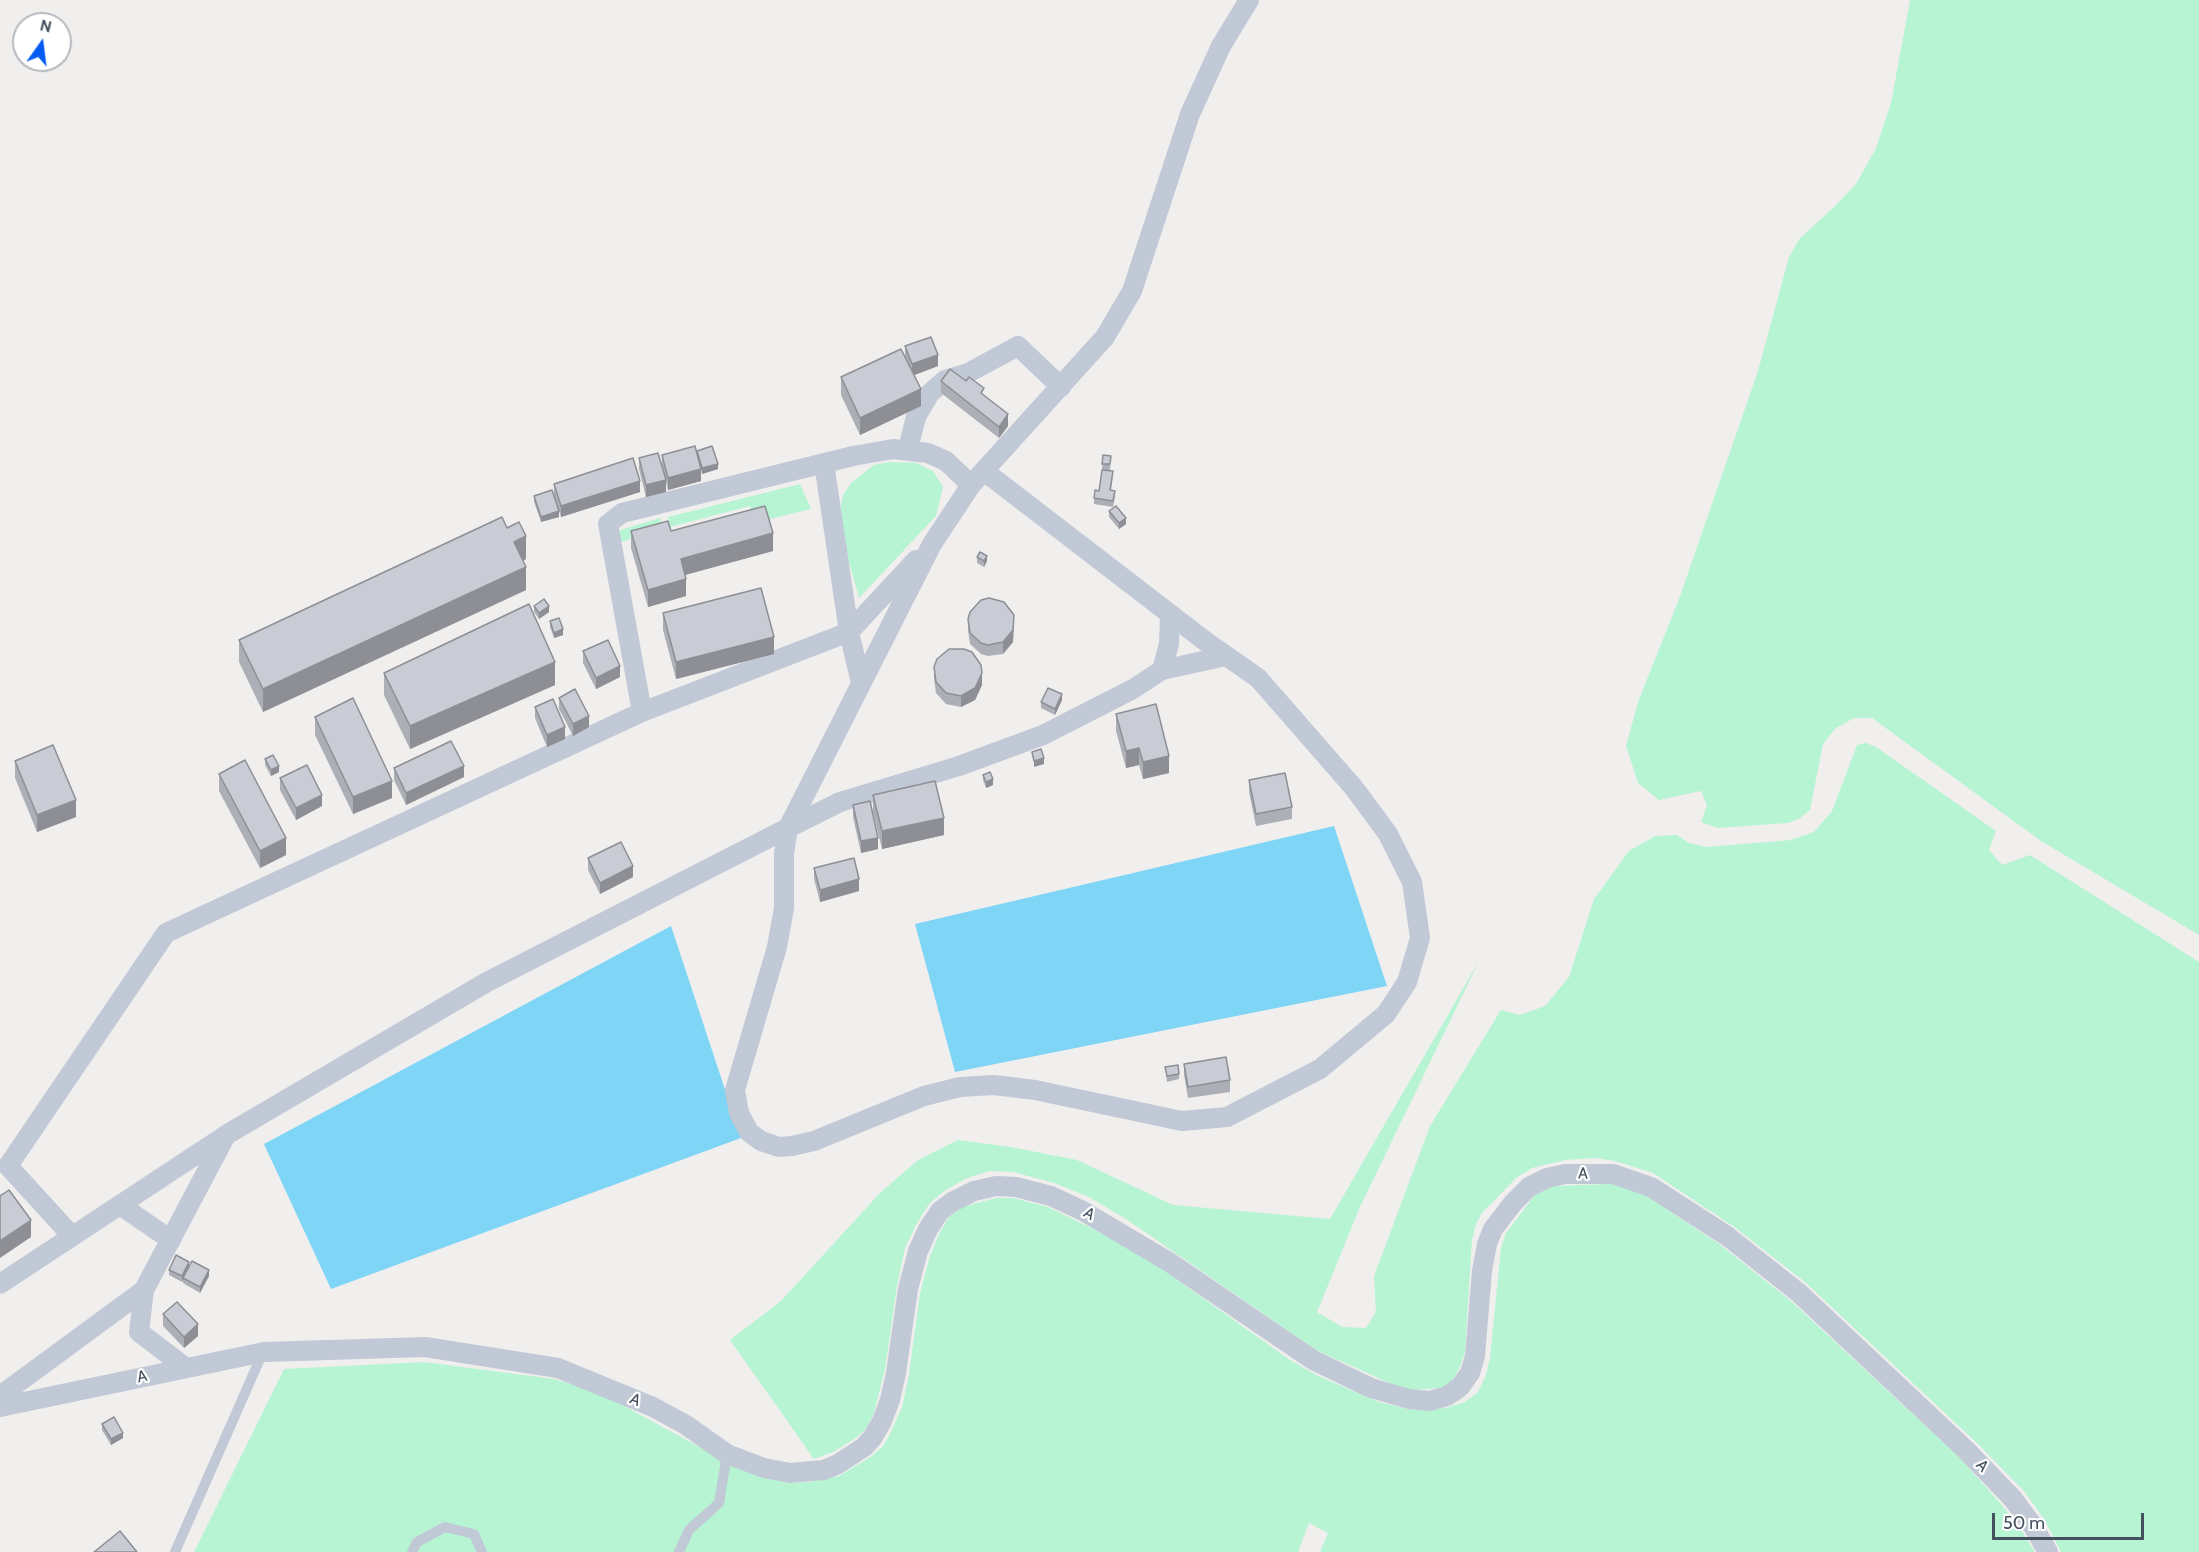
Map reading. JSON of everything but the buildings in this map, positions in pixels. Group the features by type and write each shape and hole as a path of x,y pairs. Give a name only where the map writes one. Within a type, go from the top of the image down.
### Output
{"street":[{"path":"642,712 608,524 622,513 825,463 893,448 928,453 978,478 1258,678 1354,788 1388,834 1412,882 1420,938 1407,982 1386,1014 1320,1069 1227,1117 1182,1121 1035,1090 994,1085 960,1087 924,1096 814,1141 779,1147 761,1141 749,1132 739,1113 735,1090 777,947 784,908 784,854 788,828 932,544 978,478 1105,337 1132,291 1190,114 1221,46 1249,0"},
{"path":"908,449 916,417 930,393 945,380 968,373 1018,346 1061,387"},
{"path":"825,463 849,632 861,683"},
{"path":"72,1236 9,1166 166,933 642,712 849,632 932,544"},
{"path":"1162,670 1169,645 1170,614"},
{"path":"0,1284 226,1135 487,982 840,802 959,766 1042,735 1114,699 1162,670 1226,656"},
{"path":"186,1368 139,1332 144,1290 226,1135"},
{"name":"A","path":"0,1407 264,1352 425,1347 558,1368 653,1407 686,1425 727,1454 764,1468 790,1473 824,1470 864,1447 878,1429 890,1401 908,1289 918,1251 928,1229 940,1211 952,1202 974,1191 996,1186 1052,1196 1083,1210 1169,1262 1313,1360 1371,1388 1409,1399 1430,1401 1447,1396 1460,1387 1470,1373 1475,1356 1482,1271 1492,1229 1529,1187 1547,1178 1565,1174 1612,1174 1651,1187 1718,1229 1799,1293 1966,1449 2013,1499 2033,1526 2048,1552"},
{"path":"120,1205 171,1240"},
{"path":"0,1396 144,1290"}],"lane":[{"path":"175,1552 264,1352"},
{"path":"679,1552 689,1530 719,1503 727,1454"},
{"path":"412,1552 417,1542 445,1527 474,1534 482,1552"}],"green space":[{"path":"1910,0 2199,0 2199,935 2041,841 1872,718 1854,718 1836,728 1823,744 1810,810 1800,818 1788,823 1718,828 1701,822 1707,805 1701,791 1659,800 1638,783 1626,746 1638,702 1679,599 1758,371 1789,257 1800,238 1856,184 1876,148 1891,103"},
{"path":"890,462 917,463 933,471 943,487 936,516 859,598 838,523 843,495 851,483 874,465"},
{"path":"800,484 811,509 754,523 750,506 670,527 668,517"},
{"path":"660,518 664,530 621,542 617,531"},
{"path":"1866,743 1876,747 1996,831 1989,850 2002,865 2030,855 2199,962 2199,1552 2061,1552 2044,1519 2024,1491 1980,1446 1805,1282 1733,1226 1653,1173 1615,1161 1595,1158 1565,1160 1532,1168 1516,1178 1482,1213 1476,1224 1472,1240 1465,1352 1452,1381 1442,1388 1411,1390 1394,1385 1316,1350 1126,1219 1089,1197 1054,1183 1013,1172 990,1171 967,1178 944,1191 929,1204 905,1248 885,1369 874,1413 866,1429 833,1452 814,1459 730,1340 781,1301 880,1193 918,1160 958,1140 1011,1147 1077,1160 1173,1205 1330,1219 1479,961 1360,1207 1317,1312 1342,1327 1366,1328 1376,1312 1374,1276 1430,1126 1501,1010 1520,1015 1545,1006 1569,977 1594,899 1629,851 1655,836 1677,835 1689,843 1707,847 1791,840 1814,832 1832,811 1857,745"},
{"path":"1611,1184 1629,1186 1645,1195 1719,1244 1791,1301 1958,1456 2001,1504 2035,1552 1320,1552 1328,1533 1309,1523 1298,1552 194,1552 284,1369 424,1362 554,1379 598,1392 718,1457 761,1477 789,1483 810,1482 839,1476 872,1456 883,1446 902,1407 920,1293 930,1256 940,1232 949,1217 962,1207 996,1198 1013,1198 1048,1207 1114,1239 1162,1269 1290,1360 1318,1376 1379,1402 1408,1409 1446,1408 1465,1402 1478,1392 1486,1375 1490,1358 1501,1248 1506,1233 1535,1195 1552,1186"}],"water":[{"path":"1334,826 1387,986 955,1072 915,924"},
{"path":"671,926 741,1138 331,1289 264,1144"}]}
